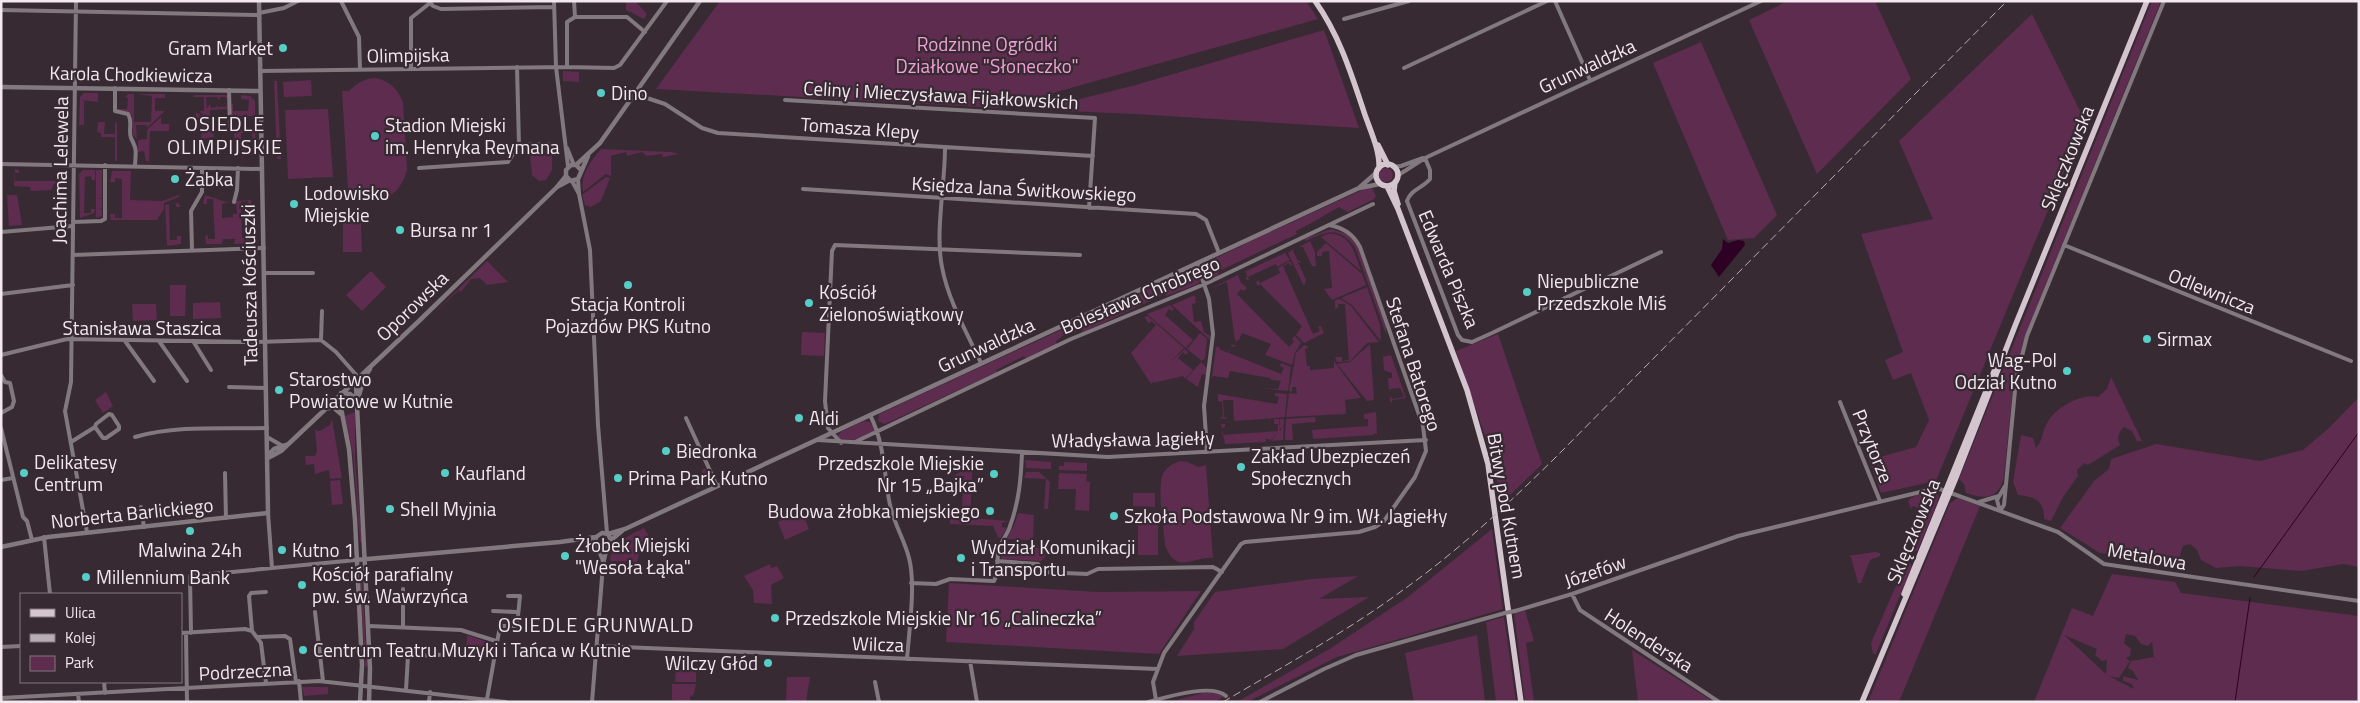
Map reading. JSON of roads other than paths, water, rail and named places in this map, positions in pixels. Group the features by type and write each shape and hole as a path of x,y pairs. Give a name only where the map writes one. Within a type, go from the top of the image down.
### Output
{"main road":[{"path":"1315,1 1332,28 1343,52 1374,139 1390,166 1377,171 1374,139"},
{"name":"Sklęczkowska","path":"1862,702 2147,1"},
{"name":"Bitwy pod Kutnem","path":"1390,166 1396,179 1398,209"},
{"name":"Bitwy pod Kutnem","path":"1377,171 1377,180 1384,185 1398,209 1464,381 1488,464 1521,702"},
{"path":"1384,185 1396,179"}],"street":[{"name":"Joachima Lelewela","path":"76,1 71,382 66,411 87,532"},
{"name":"Tadeusza Kościuszki","path":"259,1 268,513 272,568"},
{"path":"1,10 259,14 284,8 298,1"},
{"path":"341,1 359,37 360,69"},
{"path":"461,1 461,8"},
{"path":"510,1 510,7"},
{"path":"554,1 556,66 567,148 568,166 565,171 566,176 579,194"},
{"path":"574,1 575,17"},
{"path":"567,66 567,22 575,17 627,17 645,32 667,1"},
{"path":"592,702 603,565 611,540 607,534 604,520 590,250 579,194 578,179 588,156 635,94 700,1"},
{"path":"1344,19 1409,1"},
{"path":"1404,68 1547,1"},
{"path":"1555,1 1590,80"},
{"name":"Grunwaldzka","path":"1396,179 1403,170 1425,158 1761,1"},
{"path":"2000,511 2004,505 2016,380 2027,336 2164,1"},
{"path":"411,69 411,18 430,2 441,9 554,7"},
{"name":"Olimpijska","path":"260,71 556,66 614,68 620,65 645,32"},
{"path":"419,168 502,164 508,162 519,145 517,67"},
{"name":"Karola Chodkiewicza","path":"1,86 260,90"},
{"path":"115,88 115,111 118,114 128,114 131,118 131,138 136,146 135,165"},
{"path":"229,90 230,129"},
{"name":"Tomasza Klepy","path":"635,94 665,104 702,128 718,133 808,137 945,148 1093,156"},
{"name":"Celiny i Mieczysława Fijałkowskich","path":"785,100 1094,118 1089,208"},
{"path":"519,145 548,144"},
{"path":"567,148 575,165 581,170"},
{"path":"945,148 940,248 945,283 981,363"},
{"path":"568,166 575,165 588,156"},
{"name":"Grunwaldzka","path":"1390,166 1401,166 1425,158"},
{"name":"Edwarda Piszka","path":"1425,158 1430,170 1430,179 1409,195 1409,208 1458,335 1467,342 1492,333 1661,252"},
{"path":"1,164 135,165 262,169"},
{"path":"1,232 101,222 105,219 106,165"},
{"path":"192,250 191,210 202,192 202,168"},
{"path":"234,202 238,168"},
{"name":"Grunwaldzka","path":"1359,188 1377,171"},
{"name":"Oporowska","path":"268,456 281,451 284,445 374,364 557,187 566,176"},
{"path":"571,181 578,179"},
{"name":"Oporowska","path":"557,187 571,181"},
{"name":"Grunwaldzka","path":"607,534 625,529 1359,188 1384,185"},
{"name":"Księdza Jana Świtkowskiego","path":"803,189 1089,208 1167,211 1200,215 1206,220 1219,253"},
{"name":"Bolesława Chrobrego","path":"853,443 1071,339 1205,284 1373,204"},
{"name":"Stefana Batorego","path":"1157,669 1164,654 1241,544 1245,542 1359,532 1375,527 1393,510 1415,477 1425,457 1426,440 1415,402 1360,247 1350,233 1342,228 1330,225"},
{"path":"841,443 831,433 826,422 825,401 832,251 835,245 1080,255"},
{"name":"Odlewnicza","path":"2064,245 2351,361"},
{"path":"73,255 264,248"},
{"path":"1197,263 1209,299 1213,334 1204,406 1207,452"},
{"path":"264,273 313,272"},
{"path":"1,294 73,285"},
{"path":"322,311 321,340 336,352 358,377 356,386 358,403 358,463 366,560 369,626 369,702"},
{"name":"Stanisława Staszica","path":"1,356 71,339 265,342 321,340"},
{"path":"125,341 154,381"},
{"path":"160,341 187,381"},
{"path":"193,341 211,370"},
{"path":"358,403 364,378 374,364"},
{"path":"1,376 5,382 10,382 14,400 12,407 1,413"},
{"path":"229,387 266,388"},
{"path":"358,403 354,395 341,393 342,416 349,449 355,520 360,702"},
{"name":"Przytorze","path":"1840,402 1880,501"},
{"path":"323,410 333,407 342,416"},
{"path":"71,442 95,427 96,424 109,414 112,415 119,429 103,438 95,427"},
{"path":"870,415 879,431 890,507 910,560 911,583 907,658"},
{"path":"686,418 717,486"},
{"path":"135,437 175,430 267,428"},
{"path":"1,429 13,478 32,540"},
{"path":"267,437 284,445"},
{"name":"Władysława Jagiełły","path":"816,440 1022,453 1108,456 1426,440"},
{"path":"911,583 936,584 950,579 994,581 1001,542 1010,529 1015,510 1020,484 1022,453"},
{"path":"224,474 226,518"},
{"path":"1,480 13,478"},
{"path":"2000,511 1997,500 2006,485"},
{"name":"Józefów","path":"1260,702 1349,658 1572,594 1738,536 1936,488 1948,491"},
{"name":"Metalowa","path":"1948,491 2058,532 2104,564 2359,601"},
{"path":"1977,502 1999,496"},
{"path":"141,507 144,527"},
{"name":"Norberta Barlickiego","path":"1,547 44,537 268,513"},
{"path":"603,565 597,545 598,535 604,520"},
{"name":"Grunwaldzka","path":"611,540 625,529"},
{"path":"191,633 190,576 580,540 607,534"},
{"path":"44,537 49,592"},
{"path":"580,540 607,548"},
{"path":"997,561 1038,564 1043,572 1087,574 1098,569 1195,567 1213,567 1222,572"},
{"path":"403,590 403,627"},
{"path":"252,631 249,596 251,593 266,592"},
{"name":"Holenderska","path":"1572,594 1580,610 1719,702"},
{"path":"492,626 517,626 520,596 508,596"},
{"path":"493,611 517,612"},
{"path":"315,612 323,681"},
{"path":"369,626 461,630 496,641"},
{"path":"488,699 496,641 500,626"},
{"path":"187,702 183,633 245,629 252,631 258,637 266,683"},
{"path":"258,637 285,636 290,639 301,702"},
{"path":"1,647 20,646"},
{"name":"Wilcza","path":"597,646 1157,669"},
{"path":"406,690 408,656 462,654"},
{"path":"970,661 977,702"},
{"path":"1156,700 1153,682 1157,669"},
{"name":"Podrzeczna","path":"1,698 323,681 430,692 475,700 488,699 506,702"},
{"path":"875,682 878,702"},
{"path":"104,683 105,692"},
{"path":"1148,702 1207,690 1219,690 1226,696"},
{"path":"429,702 430,692"},
{"path":"78,694 79,702"}],"waterway":[{"path":"2254,577 2359,432"},
{"path":"2235,702 2250,598"}],"railway":[{"path":"1223,702 1359,620 1443,560 1482,527 1555,458 2007,1"}],"place":[{"name":"Gram Market","path":"283,48"},
{"name":"Dino","path":"601,93"},
{"name":"Stadion Miejski im. Henryka Reymana","path":"375,136"},
{"name":"Żabka","path":"175,179"},
{"name":"Lodowisko Miejskie","path":"294,204"},
{"name":"Bursa nr 1","path":"400,230"},
{"name":"Stacja Kontroli Pojazdów PKS Kutno","path":"628,285"},
{"name":"Niepubliczne Przedszkole Miś","path":"1527,292"},
{"name":"Kościół Zielonoświątkowy","path":"809,303"},
{"name":"Sirmax","path":"2147,339"},
{"name":"Wag-Pol Odział Kutno","path":"2067,371"},
{"name":"Starostwo Powiatowe w Kutnie","path":"279,390"},
{"name":"Aldi","path":"799,418"},
{"name":"Biedronka","path":"666,451"},
{"name":"Zakład Ubezpieczeń Społecznych","path":"1241,467"},
{"name":"Delikatesy Centrum","path":"24,473"},
{"name":"Kaufland","path":"445,473"},
{"name":"Przedszkole Miejskie Nr 15 „Bajka”","path":"994,474"},
{"name":"Prima Park Kutno","path":"618,478"},
{"name":"Shell Myjnia","path":"390,509"},
{"name":"Budowa żłobka miejskiego","path":"990,511"},
{"name":"Szkoła Podstawowa Nr 9 im. Wł. Jagiełły","path":"1114,516"},
{"name":"Malwina 24h","path":"190,531"},
{"name":"Kutno 1","path":"282,550"},
{"name":"Żłobek Miejski \"Wesoła Łąka\"","path":"565,556"},
{"name":"Wydział Komunikacji i Transportu","path":"961,558"},
{"name":"Millennium Bank","path":"86,577"},
{"name":"Kościół parafialny pw. św. Wawrzyńca","path":"302,585"},
{"name":"Przedszkole Miejskie Nr 16 „Calineczka”","path":"775,618"},
{"name":"Centrum Teatru Muzyki i Tańca w Kutnie","path":"303,650"},
{"name":"Wilczy Głód","path":"768,663"}],"district":[{"name":"OSIEDLE OLIMPIJSKIE","path":"225,136"},
{"name":"OSIEDLE GRUNWALD","path":"596,625"}],"park label":[{"name":"Rodzinne Ogródki Działkowe \"Słoneczko\"","path":"987,55"}]}
